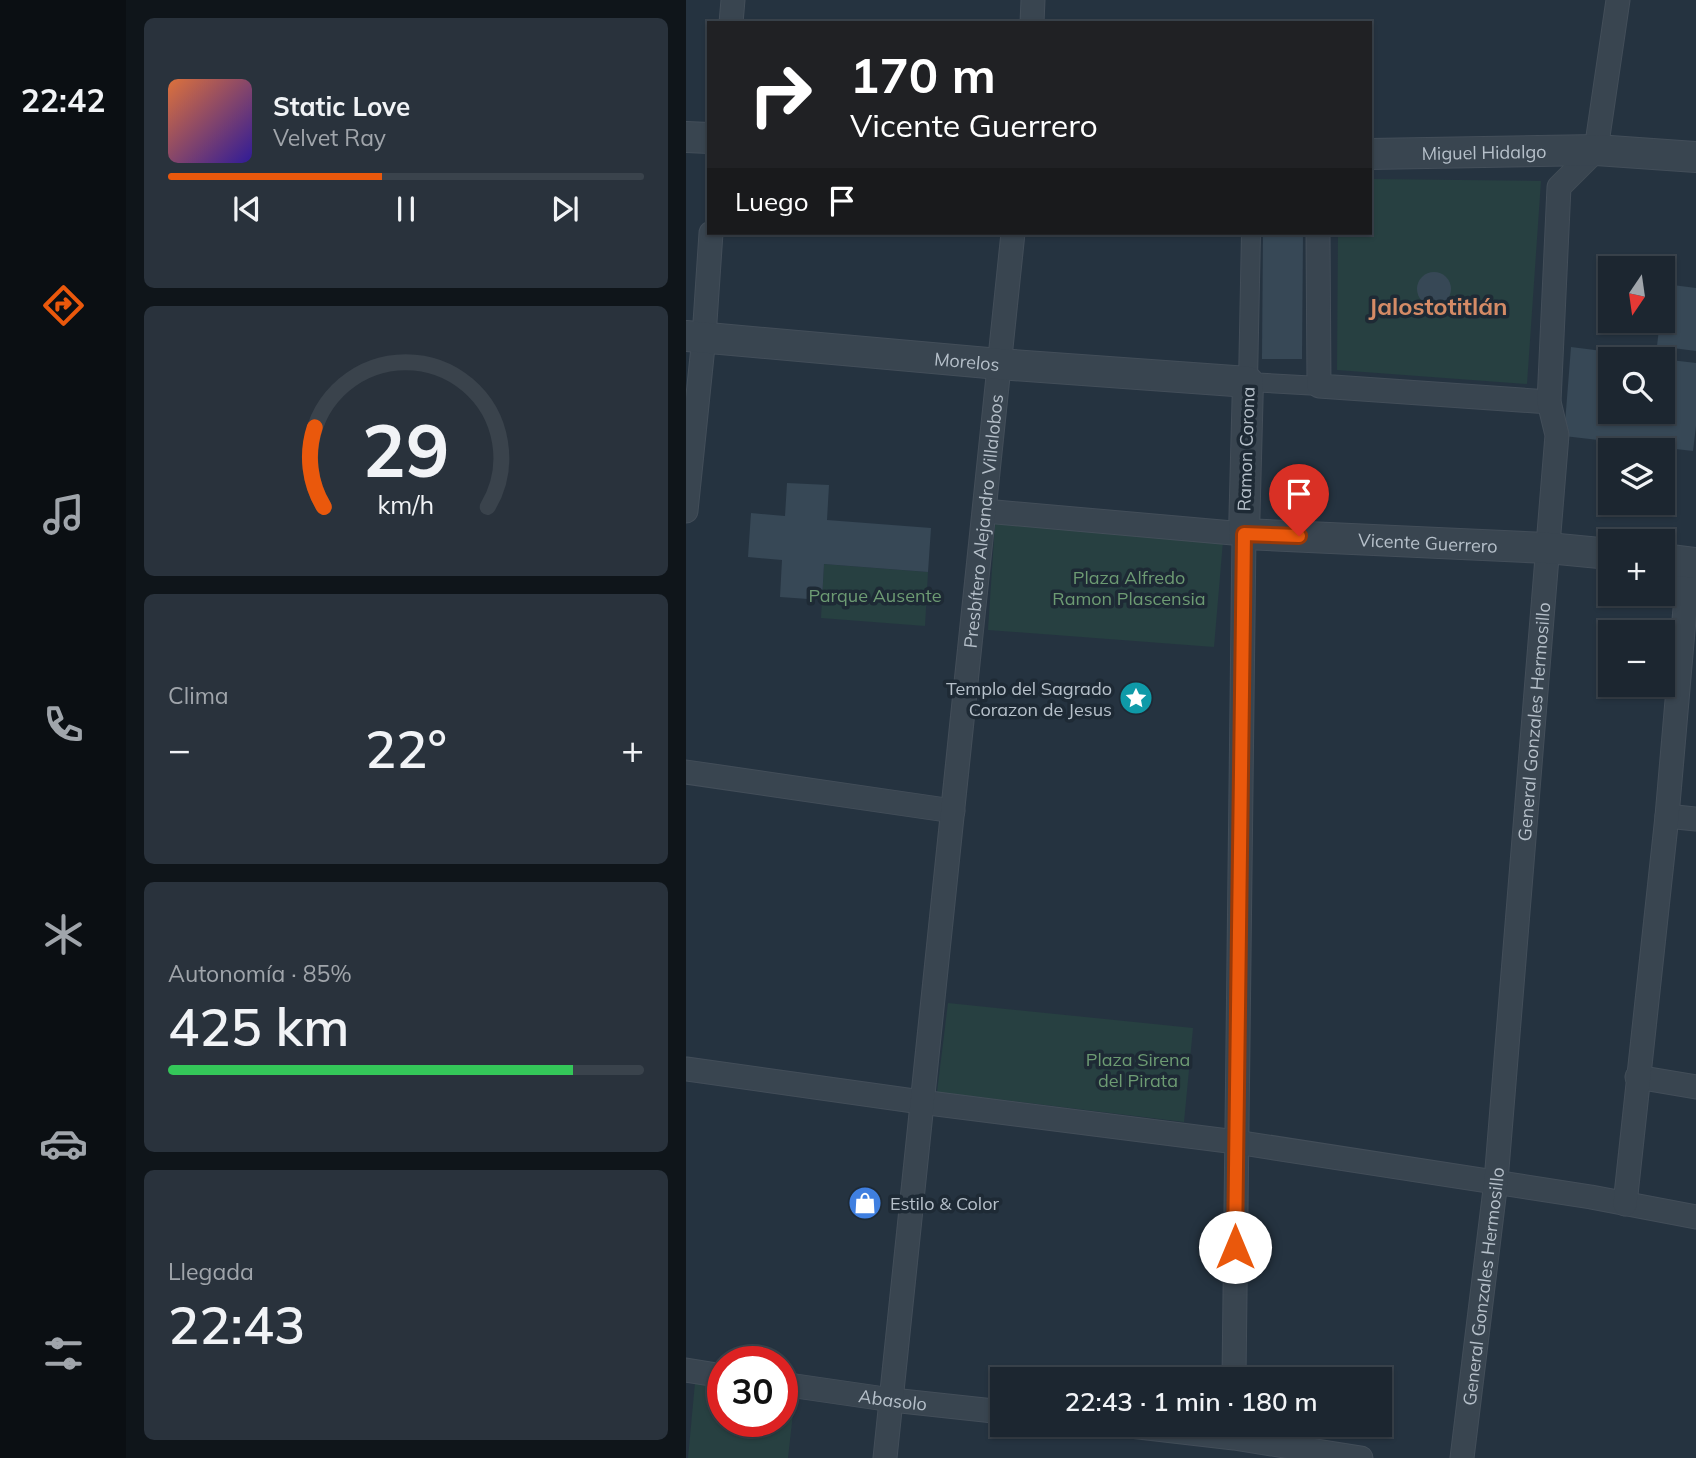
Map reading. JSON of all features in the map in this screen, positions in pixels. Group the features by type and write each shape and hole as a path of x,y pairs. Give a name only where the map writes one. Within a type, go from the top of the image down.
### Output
{"street":[{"path":"731,21 733,0"},
{"path":"1032,21 1033,0"},
{"path":"1596,150 1618,0"},
{"path":"686,137 707,138"},
{"name":"Miguel Hidalgo","path":"1372,154 1596,150 1696,157"},
{"name":"General Gonzales Hermosillo","path":"1462,1458 1496,1181 1557,435 1549,402 1559,187 1596,150"},
{"path":"686,511 695,336 711,235"},
{"name":"Presbítero Alejandro Villalobos","path":"885,1458 1013,235"},
{"name":"Ramon Corona","path":"1234,1367 1244,534 1251,235"},
{"path":"1318,235 1319,386"},
{"name":"Morelos","path":"695,336 999,364 1248,382"},
{"path":"1248,382 1549,402"},
{"path":"985,512 1244,534"},
{"name":"Vicente Guerrero","path":"1244,534 1548,548 1598,553"},
{"path":"1625,1204 1667,816 1682,562"},
{"path":"686,772 953,811"},
{"path":"1667,816 1696,819"},
{"path":"686,1069 1236,1142 1591,1196 1696,1217"},
{"path":"1637,1077 1696,1087"},
{"path":"686,1370 707,1373"},
{"name":"Abasolo","path":"798,1386 990,1411"},
{"path":"1210,1437 1362,1458"}],"green space":[{"path":"1372,179 1541,181 1527,384 1337,370 1338,235 1372,235"},
{"name":"Plaza Alfredo Ramon Plascensia","path":"995,524 1223,541 1214,647 988,630"},
{"name":"Parque Ausente","path":"824,564 928,572 925,626 821,618"},
{"name":"Plaza Sirena del Pirata","path":"948,1003 1193,1028 1184,1122 937,1092"},
{"path":"696,1372 707,1374 707,1437 790,1437 788,1458 688,1458"}],"building":[{"path":"1263,235 1303,235 1302,359 1262,359"},
{"path":"1434,272 1446,277 1451,289 1446,301 1434,306 1422,301 1417,289 1422,277"},
{"path":"1675,285 1696,288 1696,351 1657,346 1658,333 1675,333"},
{"path":"1571,347 1598,350 1598,424 1675,424 1675,361 1696,363 1696,426 1693,451 1675,449 1675,438 1598,440 1564,436"},
{"path":"787,483 829,485 827,520 931,528 928,572 824,564 822,600 780,597 782,560 748,557 751,513 785,516"}],"place":[{"name":"Templo del Sagrado Corazon de Jesus","path":"1136,698"},
{"name":"Estilo & Color","path":"865,1203"}],"district":[{"name":"Jalostotitlán","path":"1438,306"}],"route":[{"path":"1235,1247 1244,534 1299,536"}]}
